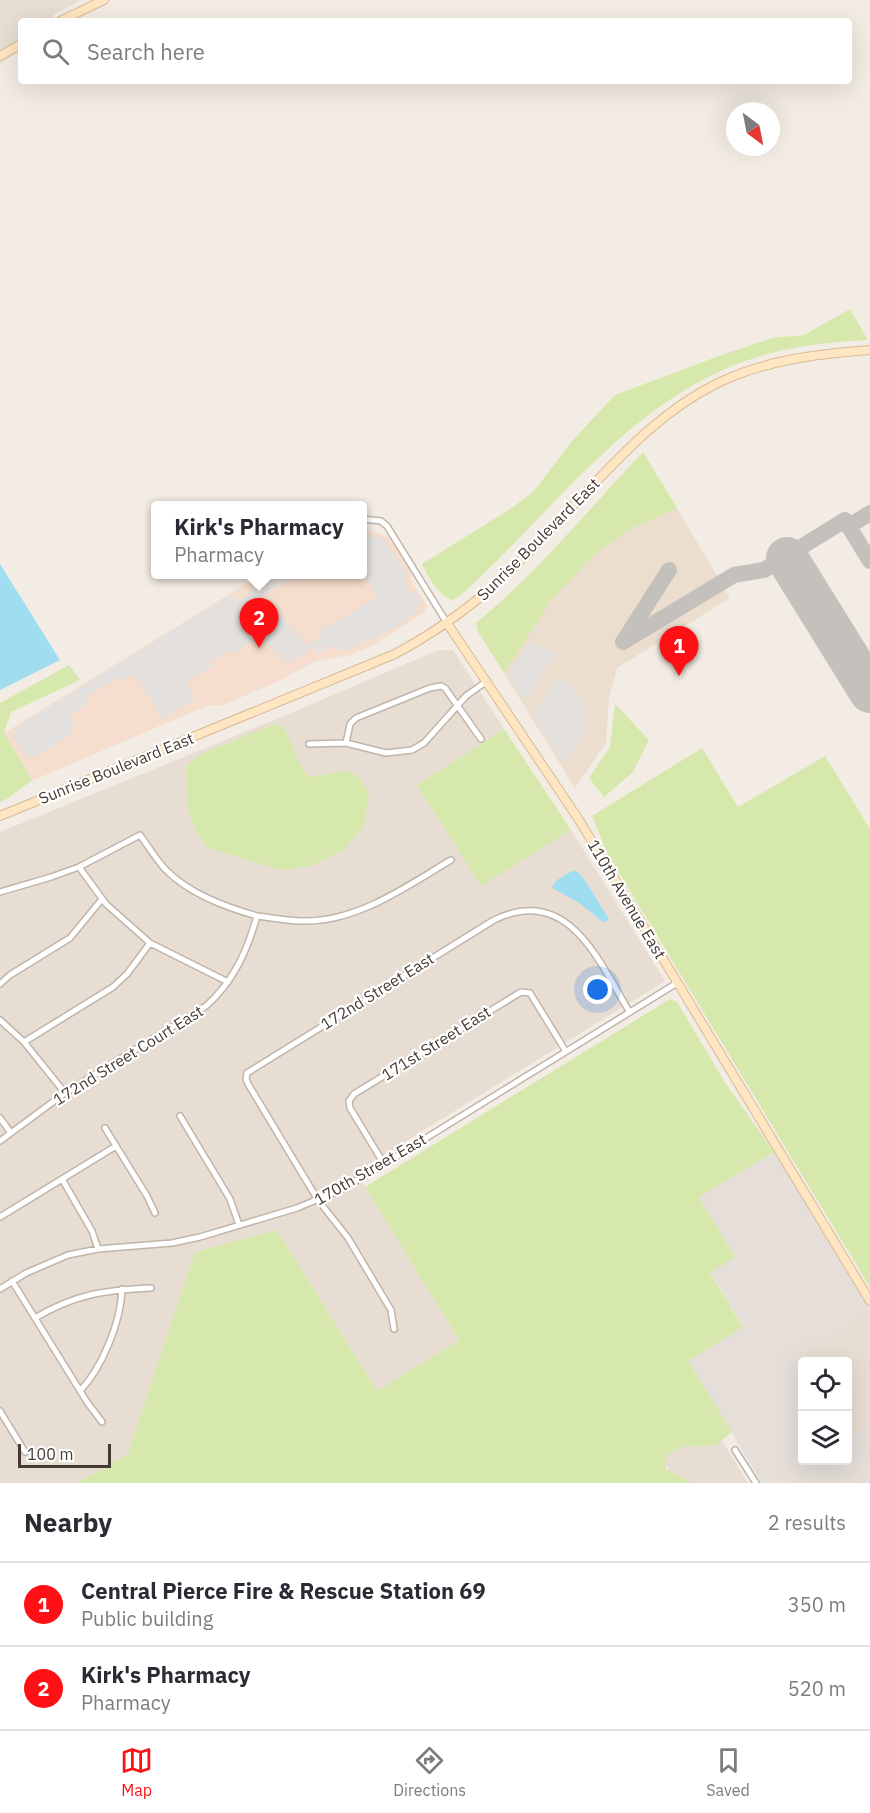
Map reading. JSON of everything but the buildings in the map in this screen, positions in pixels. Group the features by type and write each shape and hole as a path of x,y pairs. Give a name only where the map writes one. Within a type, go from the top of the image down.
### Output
{"main road":[{"path":"66,18 102,0"},
{"path":"0,56 18,46"},
{"name":"Sunrise Boulevard East","path":"0,816 380,661 418,641 447,623 479,598 512,568 646,430 680,405 715,385 761,366 803,356 870,350"},
{"name":"110th Avenue East","path":"447,623 553,778 870,1301"}],"street":[{"name":"110th Avenue East","path":"367,519 381,521 387,526 447,623"},
{"path":"309,744 346,743 387,753 412,750 424,743 457,704 487,681"},
{"path":"346,743 350,724 356,718 430,688 441,686 457,704 481,739"},
{"path":"0,892 79,867 140,835 161,864 175,878 232,909 257,916 308,921 339,916 370,906 451,860"},
{"path":"79,867 102,899 150,943 228,982"},
{"path":"0,984 10,975 70,938 102,899"},
{"name":"172nd Street East","path":"318,1200 248,1084 246,1075 252,1068 414,968 511,912 545,913 564,921 577,930 590,946 629,1011"},
{"name":"172nd Street Court East","path":"0,1141 65,1093 192,1016 217,996 237,971 257,916"},
{"path":"24,1042 113,987 127,974 150,943"},
{"name":"170th Street East","path":"0,1289 54,1260 98,1249 172,1243 318,1200 384,1164 565,1050 677,983"},
{"name":"171st Street East","path":"384,1164 350,1108 349,1101 354,1094 515,995 527,991 565,1050"},
{"path":"0,1020 24,1042 65,1093"},
{"path":"180,1116 230,1199 239,1225"},
{"path":"0,1118 11,1133"},
{"path":"105,1128 155,1213"},
{"path":"0,1217 116,1146"},
{"path":"62,1179 92,1231 98,1249"},
{"path":"318,1200 348,1238 392,1310 394,1329"},
{"path":"12,1281 80,1391 102,1422"},
{"path":"35,1318 69,1300 104,1291 151,1288"},
{"path":"80,1391 93,1376 118,1319 122,1290"},
{"path":"0,1411 25,1452"},
{"path":"735,1450 756,1483"}],"shaded area":[{"path":"0,0 81,0 53,15 54,18 18,18 18,52 0,64"},
{"path":"677,508 730,598 617,668 609,698 606,743 575,788 504,673 552,599 598,551 627,531"},
{"path":"367,529 390,537 412,573 411,580 427,606 424,613 373,645 351,655 315,661 279,681 221,706 213,705 199,709 34,780 30,779 4,733 254,579 367,579"},
{"path":"367,534 384,539 408,577 403,581 411,594 416,591 423,603 416,608 419,612 371,641 369,638 347,651 337,649 333,645 317,653 314,647 287,664 260,636 232,654 229,650 210,661 213,666 185,683 195,699 163,719 134,673 120,681 118,678 85,698 88,703 70,714 75,728 69,731 71,735 34,757 32,754 27,757 13,736 18,733 15,728 230,595 239,602 265,579 291,579 284,584 282,581 261,598 276,617 280,614 307,644 322,636 320,631 378,597 367,579"},
{"path":"529,642 559,653 552,664 549,663 526,699 521,696 509,675"},
{"path":"439,650 453,650 504,729 417,785 481,885 571,830 665,981 356,1172 459,1340 377,1391 277,1230 195,1252 128,1454 77,1483 0,1483 0,832"},
{"path":"558,675 576,690 584,708 586,720 585,730 570,755 560,761 560,756 533,717"},
{"path":"774,1152 870,1309 796,1357 798,1360 798,1465 852,1465 852,1436 870,1425 870,1483 762,1483 688,1361 743,1326 710,1272 735,1257 699,1197"},
{"path":"870,1311 870,1425 852,1436 852,1357 798,1357 798,1360 796,1357"},
{"path":"710,1420 748,1483 677,1483 658,1452"}],"green space":[{"path":"850,309 868,340 790,349 764,355 718,372 675,396 599,457 460,596 452,600 447,598 431,580 422,564 513,507 534,491 572,441 615,395 772,338 804,335"},
{"path":"643,452 677,508 627,531 598,551 552,599 504,673 478,632 476,623 542,562"},
{"path":"69,665 80,680 11,712 4,733 32,780 0,802 0,703"},
{"path":"615,704 649,740 633,772 604,797 589,778 610,747"},
{"path":"272,725 282,725 300,765 309,777 347,771 359,777 369,793 364,826 343,850 311,866 281,870 208,848 194,828 188,809 186,766 201,754"},
{"path":"504,729 571,830 481,886 417,785"},
{"path":"702,748 738,807 825,756 870,829 870,1287 607,853 592,816"},
{"path":"670,999 677,1002 726,1084 774,1152 699,1197 735,1257 710,1273 743,1327 688,1361 732,1432 715,1446 684,1446 666,1455 666,1469 692,1483 77,1483 128,1454 195,1252 277,1230 377,1391 459,1340 365,1187"}],"water":[{"path":"0,564 60,660 0,690"},
{"path":"577,871 584,879 609,919 608,921 603,922 578,902 552,888 558,880"}],"taxiway":[{"path":"849,526 870,513"},
{"path":"669,570 623,642 734,575 764,570 845,520 870,561"}],"runway":[{"path":"787,558 870,692"}],"place":[{"name":"Kirk's Pharmacy","path":"259,648"},
{"name":"Central Pierce Fire & Rescue Station 69","path":"679,676"}]}
